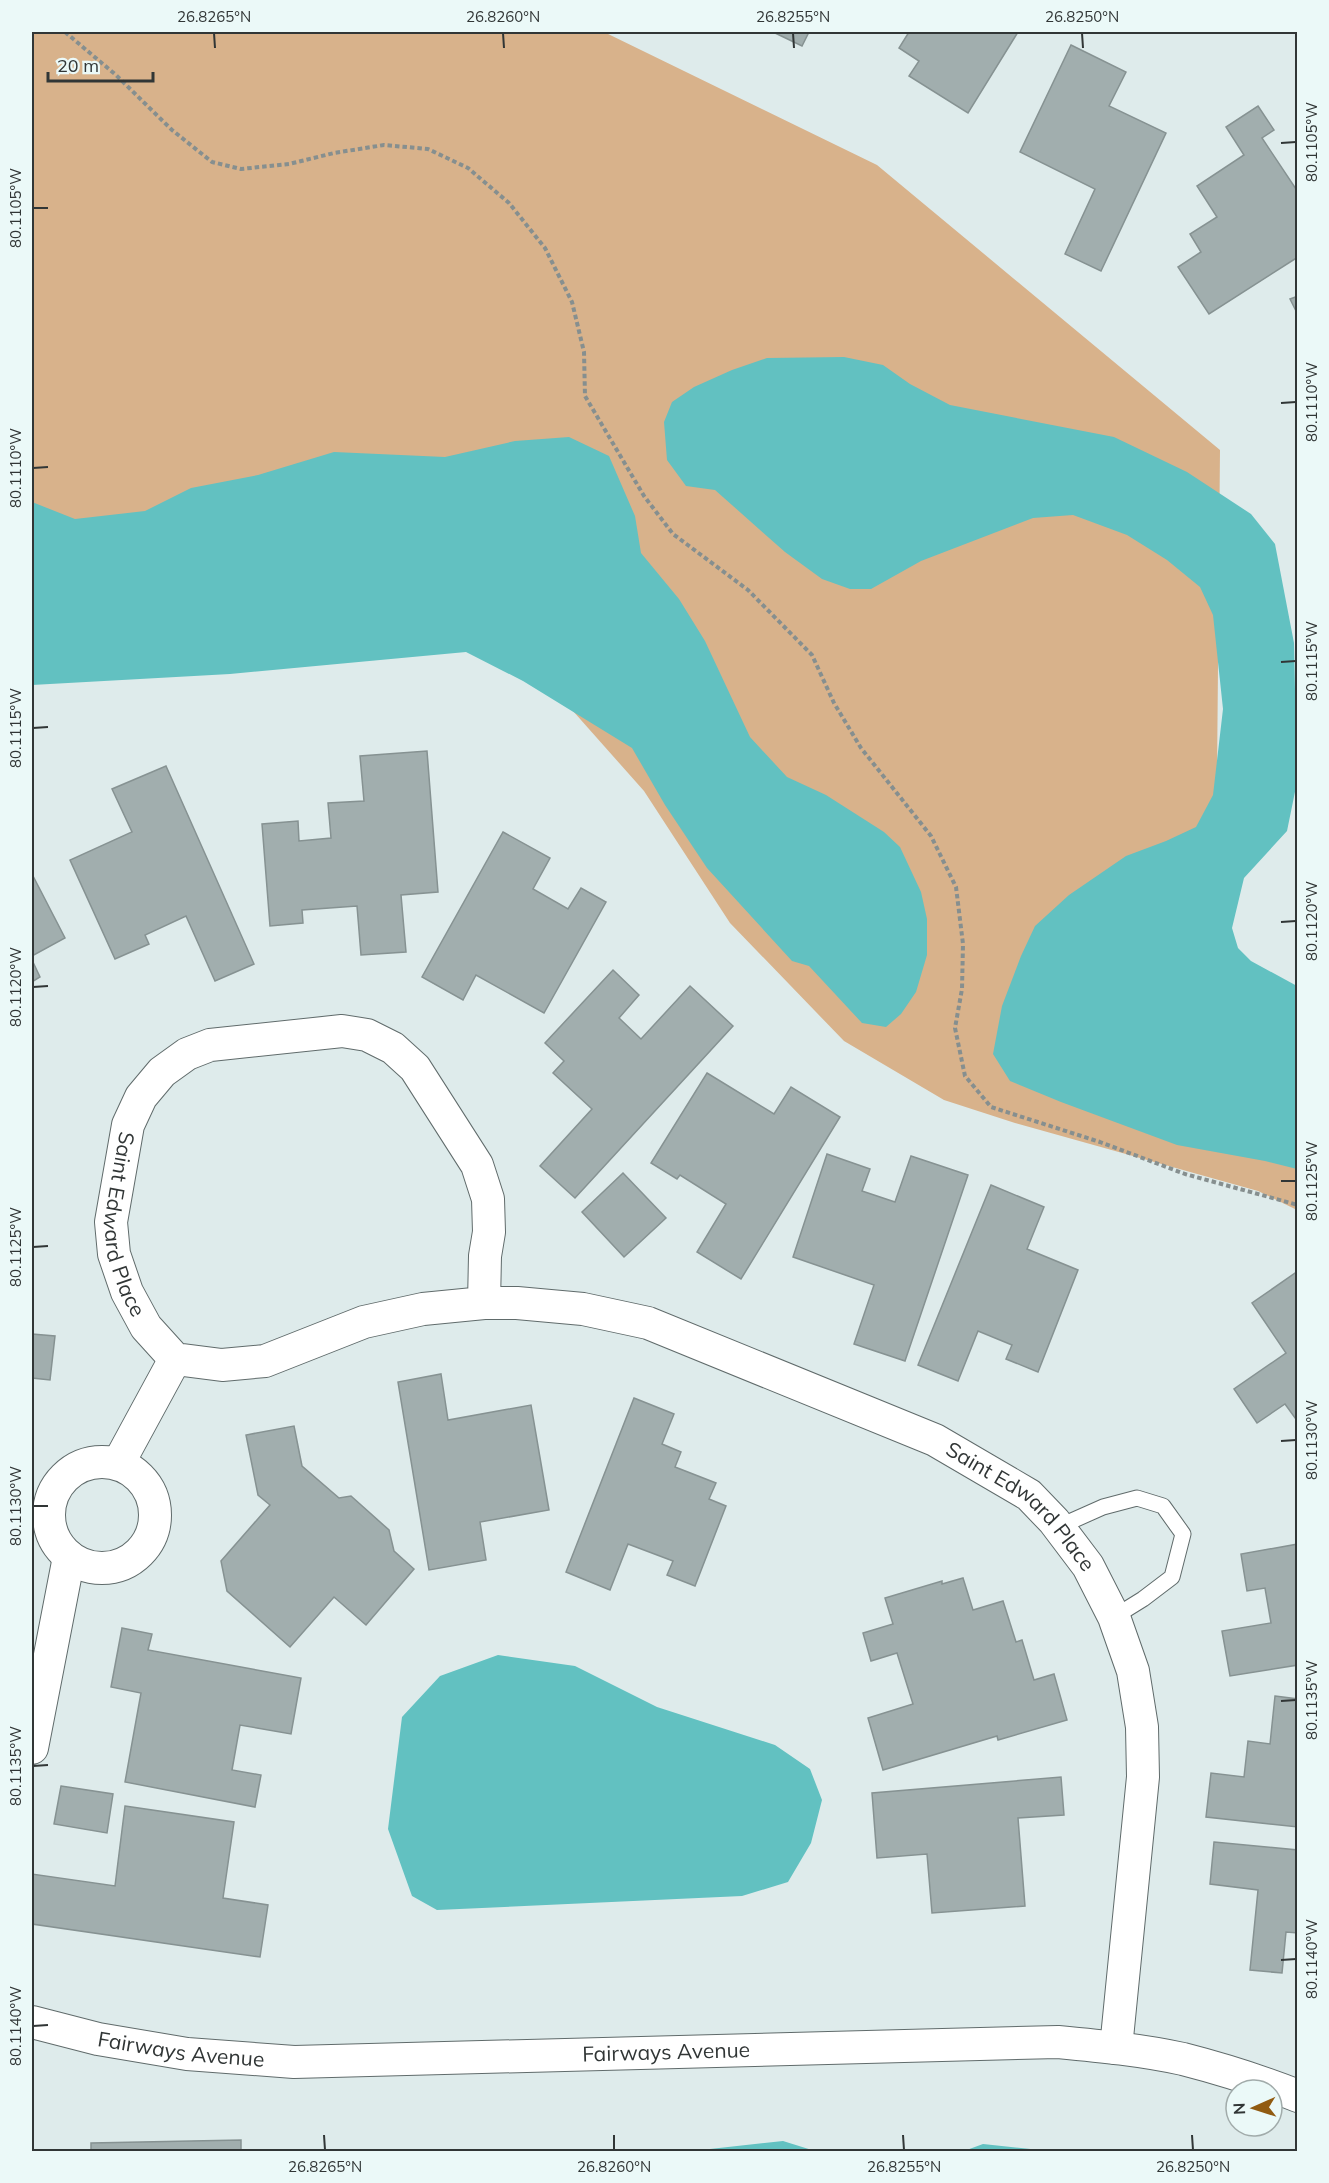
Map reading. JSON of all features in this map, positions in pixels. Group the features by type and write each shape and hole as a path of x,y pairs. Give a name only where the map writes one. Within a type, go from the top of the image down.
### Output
{"street":[{"name":"Saint Edward Place","path":"484,1303 485,1256 489,1232 488,1199 477,1165 415,1068 393,1048 367,1035 342,1031 210,1045 187,1054 162,1072 141,1097 128,1125 111,1222 114,1254 127,1292 146,1327 175,1359 222,1365 265,1361 364,1322 423,1309 484,1303 517,1303 583,1309 648,1323 935,1440 1029,1495 1058,1527 1088,1566 1114,1617 1133,1671 1142,1727 1143,1777 1116,2048"},
{"path":"118,1464 175,1359"},
{"path":"101,1462 118,1464 132,1471 144,1483 152,1497 155,1514 153,1530 146,1546 134,1558 104,1569 85,1565 69,1557 56,1542 50,1526 49,1507 55,1490 67,1475 82,1465 101,1462"},
{"path":"32,1748 69,1557"},
{"name":"Fairways Avenue","path":"32,2022 98,2039 187,2054 294,2062 1058,2042 1116,2048 1181,2059 1252,2078 1298,2096"}],"lane":[{"path":"1058,1527 1103,1507 1137,1498 1163,1506 1183,1534 1172,1577 1114,1617"}],"path":[{"path":"65,32 116,75 172,130 212,162 241,169 289,164 334,153 384,145 428,149 468,168 509,203 545,248 572,302 584,352 585,396 644,496 673,534 748,590 812,655 834,703 861,747 931,836 956,887 963,944 962,989 955,1028 966,1076 991,1107 1100,1142 1185,1174 1298,1205"}],"shaded area":[{"path":"32,32 604,32 877,165 1220,450 1216,885 1212,929 1297,1031 1297,1210 1258,1191 1015,1123 944,1100 844,1041 730,923 644,791 446,568 32,539"}],"water":[{"path":"844,357 883,365 910,384 950,405 1114,437 1187,472 1251,514 1275,544 1294,643 1297,782 1287,831 1244,878 1232,928 1238,948 1251,961 1297,986 1297,1169 1177,1145 1061,1102 1010,1081 993,1054 1002,1006 1035,926 1069,895 1126,856 1196,827 1213,795 1223,709 1213,615 1200,587 1167,560 1127,535 1073,515 1033,518 921,561 871,589 850,589 822,579 785,552 715,490 686,486 667,460 664,422 672,402 694,387 767,358"},
{"path":"569,437 609,456 635,516 641,553 679,599 705,641 750,737 787,777 826,795 884,832 900,847 921,892 927,919 927,955 916,992 901,1014 886,1027 862,1023 809,966 792,961 707,868 665,805 632,748 523,681 466,652 230,674 32,685 32,502 75,519 145,511 191,488 258,475 334,452 445,457 515,441"},
{"path":"498,1655 575,1666 657,1707 775,1745 810,1769 822,1800 811,1843 788,1882 742,1896 437,1910 412,1896 388,1829 402,1717 440,1676"},
{"path":"783,2141 815,2151 692,2151"},
{"path":"983,2144 1050,2151 964,2151"}],"building":[{"path":"773,32 809,32 802,46"},
{"path":"909,32 1018,32 968,113 909,76 919,61 899,48"},
{"path":"1071,45 1126,72 1109,106 1166,133 1101,271 1065,254 1095,189 1020,152"},
{"path":"1258,106 1274,130 1262,138 1298,192 1298,257 1209,314 1178,267 1201,252 1190,234 1217,217 1197,186 1244,155 1226,127"},
{"path":"1298,296 1298,315 1290,299"},
{"path":"427,751 438,892 401,895 406,952 361,955 357,906 302,910 303,923 270,926 262,824 298,821 299,841 331,838 328,803 364,801 360,756"},
{"path":"166,766 254,964 215,981 186,916 145,935 149,944 115,959 70,860 132,832 112,789"},
{"path":"503,832 550,858 533,889 568,909 581,888 606,902 544,1013 476,975 463,1000 422,977"},
{"path":"32,874 65,938 32,956"},
{"path":"32,960 40,977 32,982"},
{"path":"613,970 639,995 619,1018 641,1039 690,986 733,1026 575,1198 540,1166 592,1109 553,1073 564,1061 545,1043"},
{"path":"707,1073 774,1114 791,1087 840,1117 741,1279 697,1252 726,1204 680,1175 677,1179 651,1163"},
{"path":"827,1154 870,1169 862,1191 895,1202 911,1156 968,1175 905,1361 854,1344 874,1285 793,1257"},
{"path":"623,1173 666,1218 624,1257 582,1212"},
{"path":"991,1185 1044,1207 1027,1249 1078,1270 1038,1372 1006,1359 1012,1345 978,1331 958,1381 918,1365"},
{"path":"1298,1271 1298,1422 1285,1404 1257,1423 1234,1389 1286,1353 1252,1303"},
{"path":"32,1334 55,1336 50,1380 32,1378"},
{"path":"441,1374 448,1420 531,1405 549,1510 480,1522 486,1560 429,1570 398,1382"},
{"path":"634,1398 674,1414 662,1444 681,1452 675,1467 716,1483 709,1499 726,1506 695,1586 667,1575 673,1561 628,1544 610,1590 566,1572"},
{"path":"294,1426 302,1466 339,1498 351,1496 389,1530 394,1551 414,1569 366,1625 334,1597 290,1647 227,1591 221,1561 270,1505 258,1495 246,1435"},
{"path":"1298,1544 1298,1665 1230,1676 1222,1631 1271,1623 1265,1588 1247,1591 1241,1554"},
{"path":"963,1578 973,1610 1003,1601 1016,1642 1022,1640 1034,1680 1054,1674 1067,1720 998,1740 997,1736 883,1770 868,1718 913,1704 897,1653 871,1661 863,1633 893,1624 885,1598 942,1581 942,1584"},
{"path":"122,1628 152,1634 148,1650 301,1678 291,1734 240,1725 232,1770 261,1775 255,1807 125,1782 141,1693 111,1687"},
{"path":"1275,1696 1298,1699 1298,1827 1206,1817 1211,1773 1244,1777 1248,1741 1270,1744"},
{"path":"1061,1777 1064,1815 1018,1818 1025,1906 932,1913 927,1854 877,1858 872,1793"},
{"path":"61,1786 113,1794 107,1833 54,1824"},
{"path":"125,1806 234,1822 223,1898 268,1905 260,1957 32,1924 32,1874 115,1886"},
{"path":"1214,1842 1298,1850 1298,1933 1286,1932 1282,1973 1250,1970 1258,1890 1210,1884"},
{"path":"241,2140 241,2152 91,2152 91,2143"}]}
